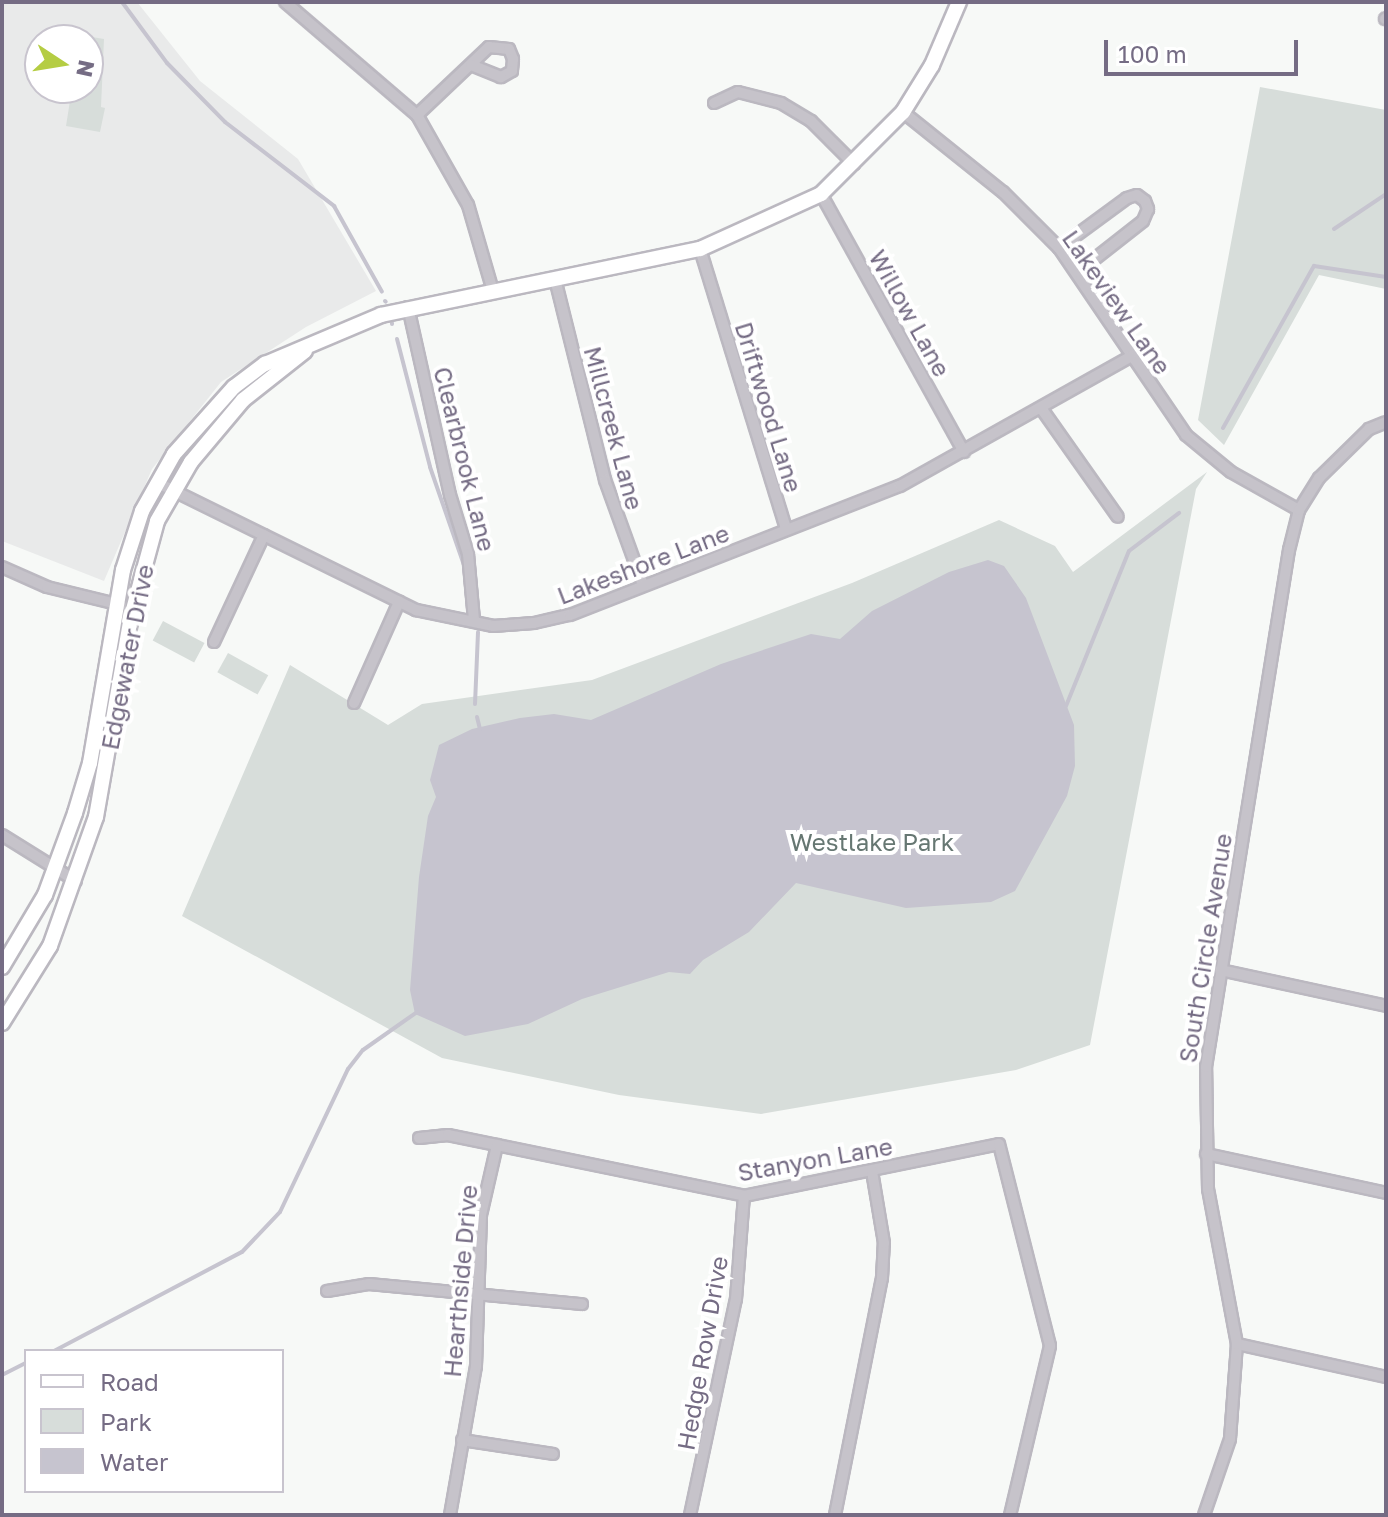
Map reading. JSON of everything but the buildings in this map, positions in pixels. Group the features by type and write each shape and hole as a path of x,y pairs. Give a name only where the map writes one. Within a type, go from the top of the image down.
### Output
{"street":[{"path":"285,2 417,115 468,205 493,291"},
{"name":"Edgewater Drive","path":"2,967 56,869 90,763 116,604 142,511 174,454 234,387 265,364 324,337 408,307 700,249 821,194 903,112 932,65 959,2"},
{"path":"417,115 471,65"},
{"path":"714,103 738,92 781,103 811,121 854,164"},
{"name":"Lakeview Lane","path":"903,112 1003,192 1059,248 1078,272 1130,357 1186,435 1231,472 1299,510"},
{"name":"Willow Lane","path":"821,194 964,452"},
{"path":"1059,248 1127,198 1137,195 1145,201 1148,209 1143,221 1078,272"},
{"name":"Driftwood Lane","path":"700,249 786,529"},
{"name":"Millcreek Lane","path":"555,279 601,465 643,585"},
{"name":"Clearbrook Lane","path":"408,307 450,495 468,554 474,620"},
{"name":"Edgewater Drive","path":"2,1023 50,946 76,881 96,817 133,606 157,521 191,462 243,400 324,337"},
{"name":"Lakeshore Lane","path":"158,483 399,602 452,621 474,620 493,626 553,620 900,486 1130,357"},
{"path":"1041,408 1118,517"},
{"name":"South Circle Avenue","path":"1204,1515 1230,1439 1237,1344 1206,1154 1206,1067 1220,970 1299,510 1341,453 1386,422"},
{"path":"214,642 264,535"},
{"path":"2,567 47,587 133,606"},
{"path":"354,703 399,602"},
{"path":"2,835 76,881"},
{"path":"1220,970 1386,1006"},
{"name":"Stanyon Lane","path":"419,1138 448,1135 744,1196 999,1144 1050,1346 1010,1515"},
{"name":"Hearthside Drive","path":"450,1515 476,1366 481,1215 497,1145"},
{"path":"1206,1154 1386,1193"},
{"path":"835,1515 882,1278 884,1243 872,1171"},
{"name":"Hedge Row Drive","path":"690,1515 736,1299 744,1196"},
{"path":"327,1291 369,1284 582,1304"},
{"path":"1237,1344 1386,1377"},
{"path":"462,1440 553,1454"}],"shaded area":[{"path":"2,2 137,2 200,81 298,159 376,291 306,327 221,382 152,469 104,581 2,541"}],"green space":[{"path":"1260,87 1386,110 1386,289 1319,275 1224,445 1198,420"},
{"path":"69,104 101,104 105,108 100,132 66,126"},
{"name":"Westlake Park","path":"1207,472 1196,489 1090,1045 1016,1070 761,1114 619,1095 442,1058 182,916 290,665 388,725 422,704 592,680 852,583 999,520 1055,546 1073,572"},
{"path":"163,621 204,643 194,662 153,640"},
{"path":"228,653 268,675 258,695 217,672"}],"water":[{"path":"988,560 1004,566 1026,598 1074,725 1075,766 1067,796 1015,891 991,902 906,908 796,883 749,932 703,960 690,974 669,972 582,999 528,1024 465,1036 415,1014 410,990 419,877 428,816 436,797 430,780 439,745 472,729 520,718 554,714 591,720 721,664 811,634 840,639 872,611 949,572"}],"waterway":[{"path":"122,2 167,63 225,122 334,206 382,292"},
{"path":"1334,229 1386,194"},
{"path":"1223,428 1314,266 1386,277"},
{"path":"397,339 430,467 466,571"},
{"path":"1066,706 1129,551 1179,513"},
{"path":"475,704 478,632"},
{"path":"477,717 480,729"},
{"path":"58,1349 242,1252 280,1212 348,1069 363,1050 417,1012"},
{"path":"2,1375 24,1364"}]}
